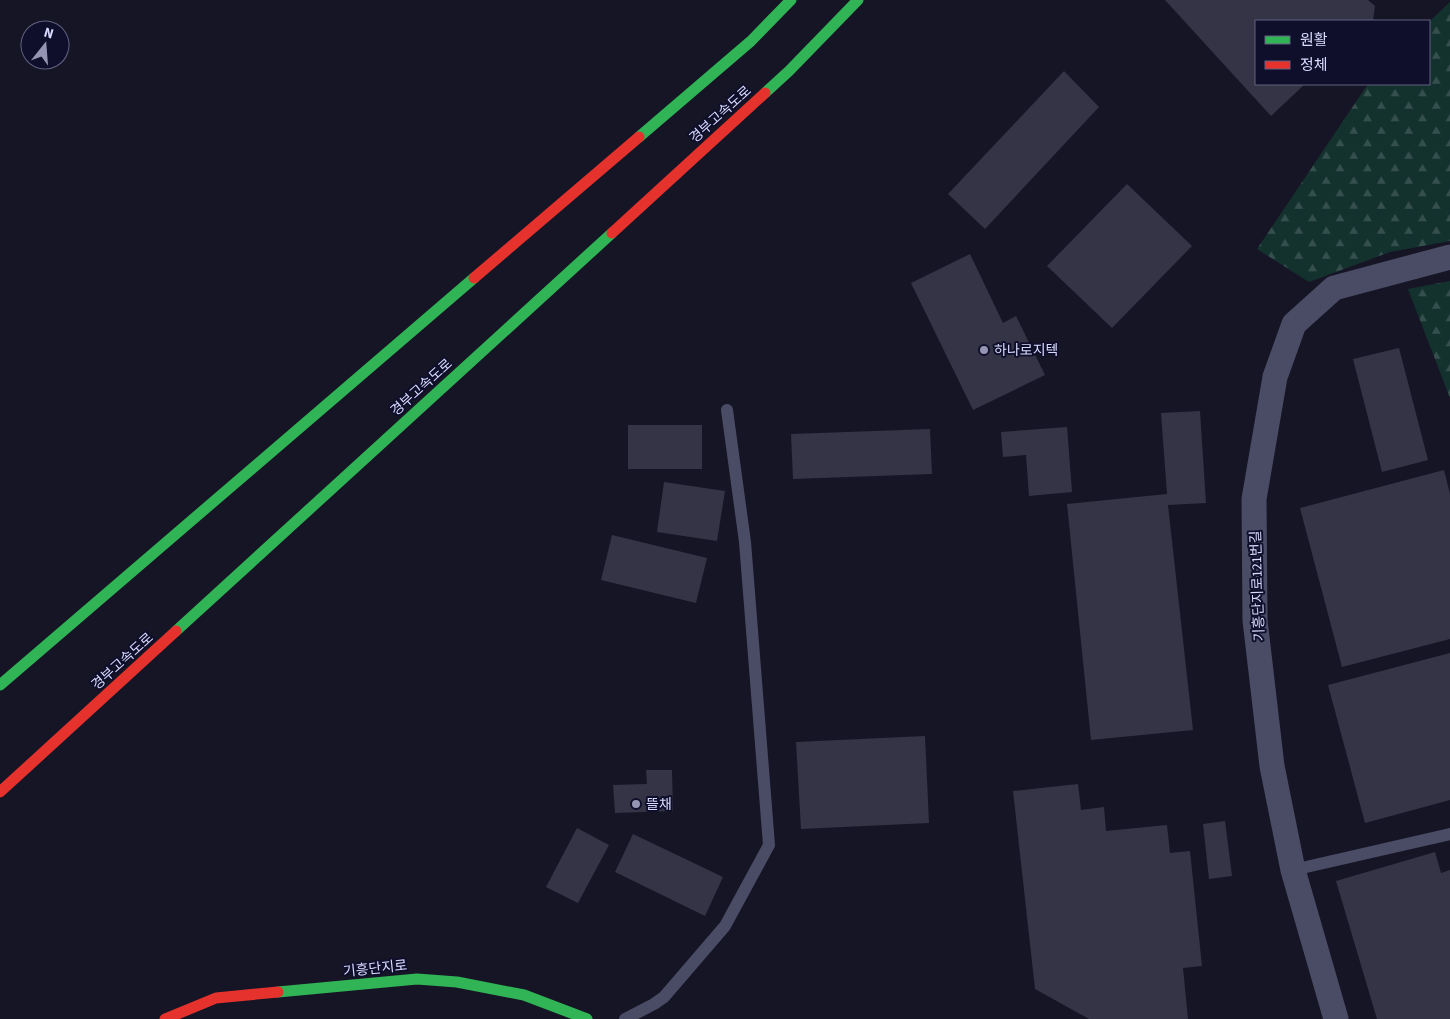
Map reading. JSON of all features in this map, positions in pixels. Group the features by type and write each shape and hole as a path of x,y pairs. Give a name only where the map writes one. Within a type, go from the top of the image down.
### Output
{"main road":[{"path":"0,685 743,48 791,0"},
{"name":"경부고속도로","path":"0,792 789,72 858,0"},
{"name":"기흥단지로","path":"165,1019 216,998 417,979 484,986 524,995 587,1019"}],"street":[{"name":"기흥단지로121번길","path":"1336,1019 1293,870 1272,766 1256,620 1254,499 1275,377 1294,324 1334,288 1450,257"}],"lane":[{"path":"625,1019 664,997 725,926 770,845 745,542 727,410"},
{"path":"1293,870 1450,834"}],"green space":[{"path":"1450,2 1450,241 1390,252 1309,282 1257,249 1367,85 1430,85 1430,21"},
{"path":"1450,281 1450,398 1408,289"}],"building":[{"path":"1165,0 1368,0 1375,6 1373,20 1255,20 1255,85 1304,85 1271,116"},
{"path":"1064,71 1099,107 985,229 948,194"},
{"path":"1127,184 1192,246 1112,328 1047,266"},
{"path":"970,254 1003,323 1016,316 1045,375 973,410 911,283"},
{"path":"1399,348 1428,460 1382,472 1353,359"},
{"path":"1200,411 1206,503 1168,505 1193,730 1091,740 1067,504 1167,494 1161,413"},
{"path":"628,425 702,425 702,469 628,469"},
{"path":"1067,427 1072,492 1029,496 1026,455 1003,457 1001,432"},
{"path":"930,429 932,474 793,479 791,434"},
{"path":"1444,470 1450,494 1450,639 1342,667 1300,508"},
{"path":"664,482 725,491 717,541 657,532"},
{"path":"612,535 707,558 696,603 601,580"},
{"path":"1450,653 1450,800 1365,823 1328,685"},
{"path":"925,736 929,823 801,829 796,742"},
{"path":"646,770 672,770 673,811 615,813 613,785 647,784"},
{"path":"1078,784 1081,810 1104,807 1106,831 1167,825 1170,853 1190,851 1202,966 1183,968 1188,1019 1089,1019 1035,989 1013,791"},
{"path":"1225,821 1232,876 1209,879 1203,824"},
{"path":"577,828 609,845 578,903 546,887"},
{"path":"633,834 723,877 705,916 615,872"},
{"path":"1435,852 1441,873 1450,870 1450,1019 1377,1019 1336,881"}],"traffic: fast":[{"path":"639,137 751,41 791,0"},
{"path":"765,93 858,0"},
{"path":"176,631 612,233"},
{"path":"0,685 474,278"},
{"path":"278,992 417,979 457,982 524,995 587,1019"}],"traffic: jam":[{"path":"612,233 765,93"},
{"path":"474,278 639,137"},
{"path":"0,792 176,631"},
{"path":"165,1019 216,998 278,992"}],"place":[{"name":"하나로지텍","path":"984,350"},
{"name":"뜰채","path":"636,804"}]}
